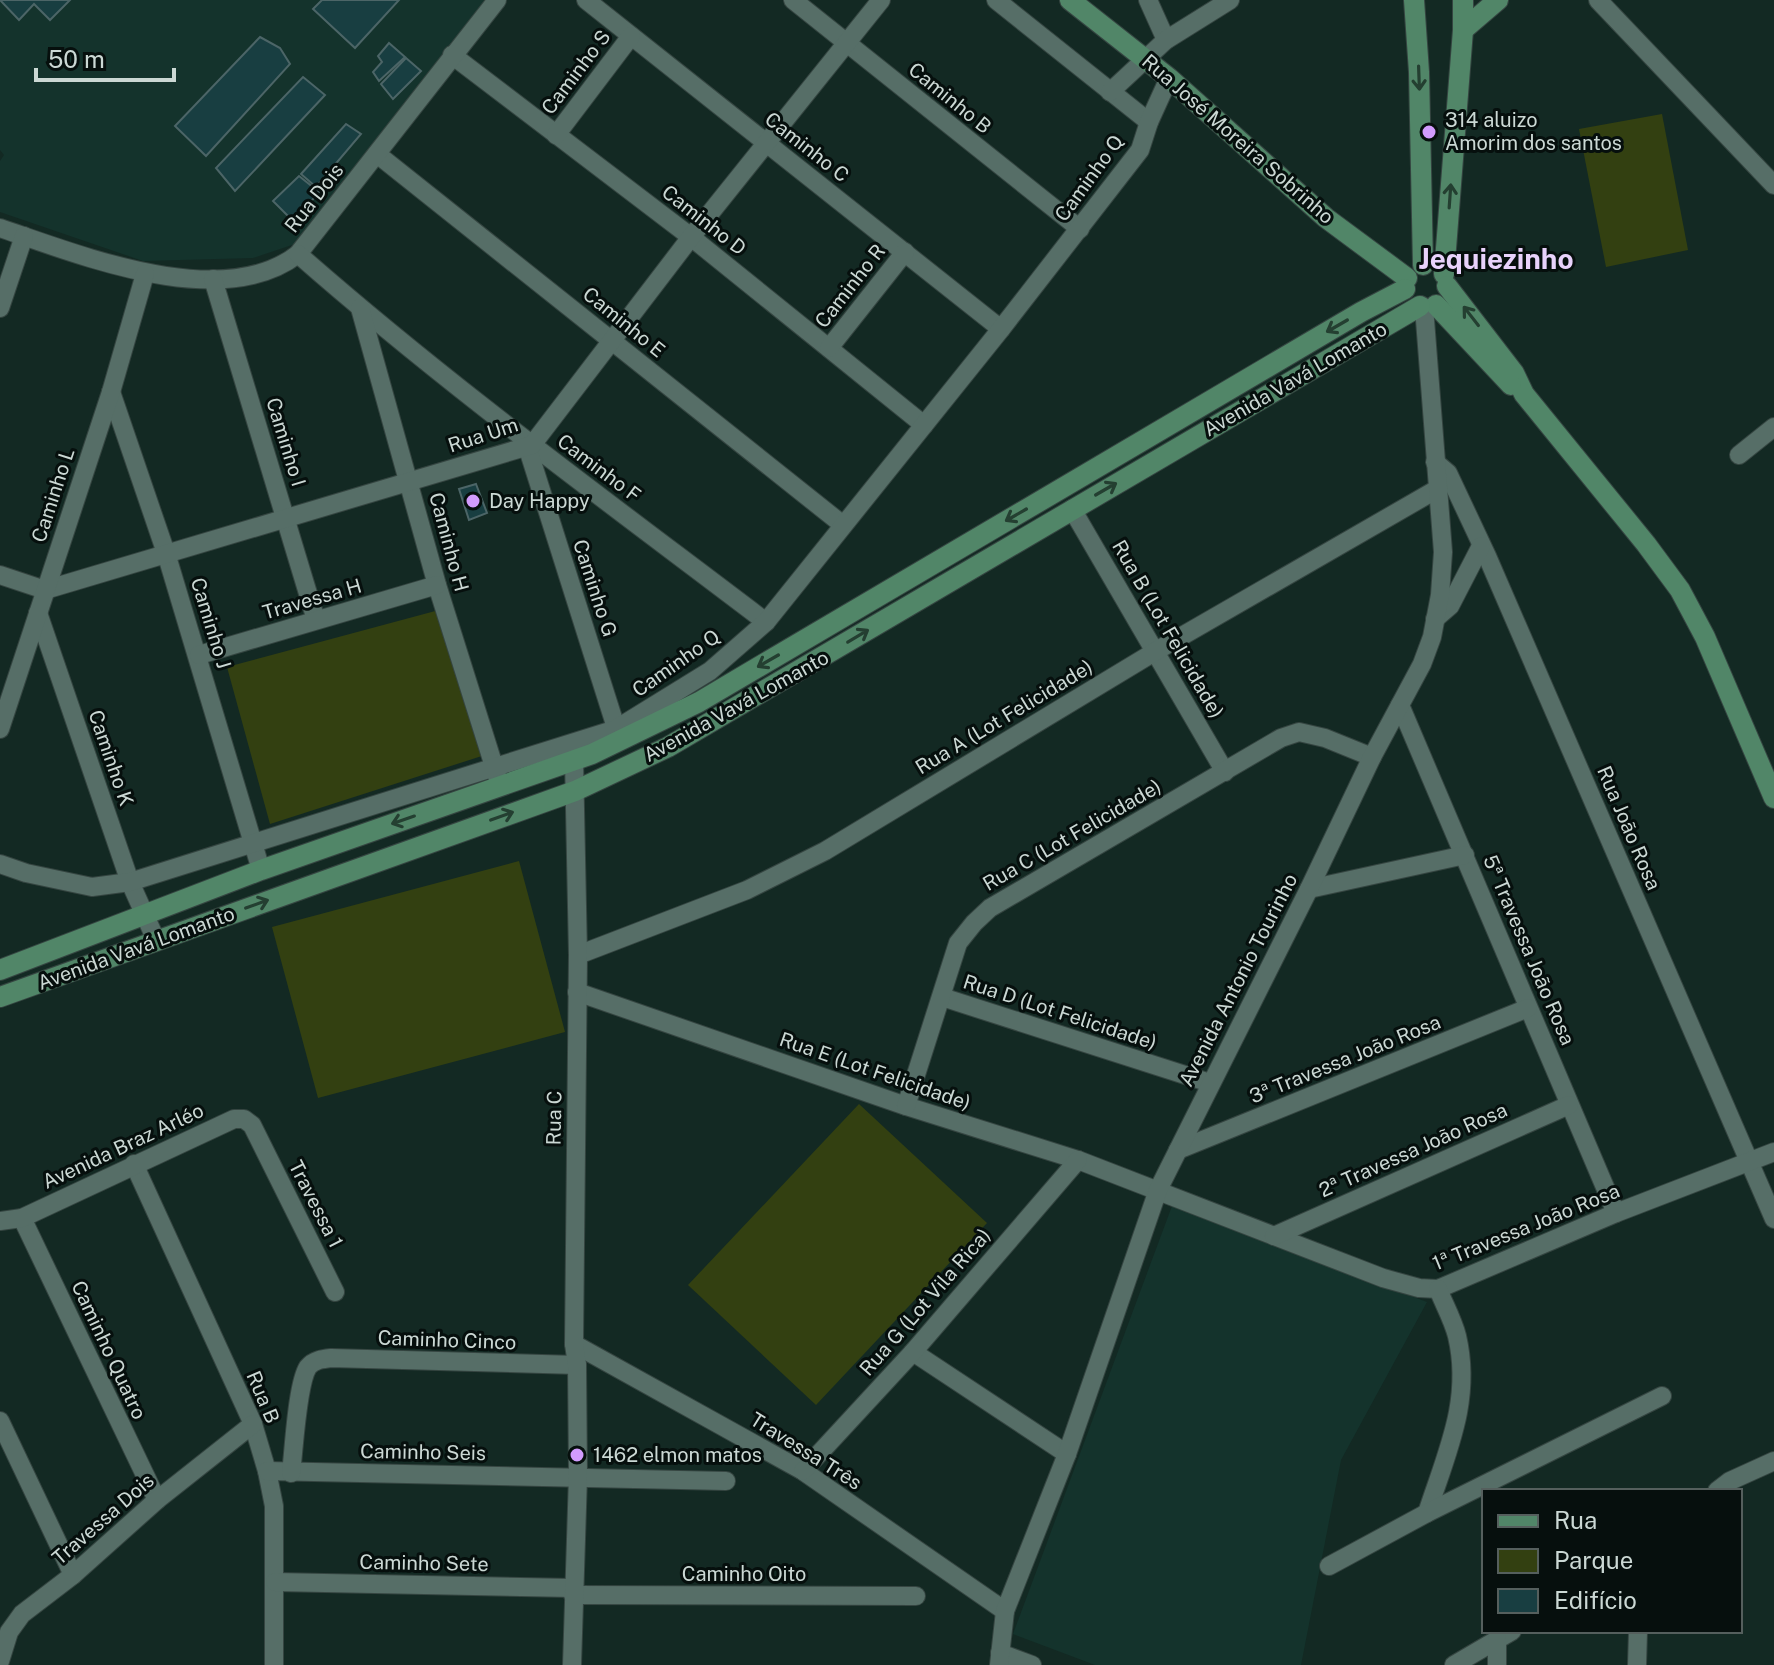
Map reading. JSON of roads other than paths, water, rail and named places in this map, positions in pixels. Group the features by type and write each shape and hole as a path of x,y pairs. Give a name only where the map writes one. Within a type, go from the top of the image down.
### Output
{"street":[{"name":"Rua Dois","path":"0,228 145,274 213,279 266,273 298,254 497,0"},
{"name":"Caminho C","path":"586,0 1001,329"},
{"name":"Caminho B","path":"793,0 1080,229"},
{"name":"Rua Um","path":"45,590 529,446 765,142 881,0"},
{"path":"996,0 1149,122"},
{"name":"Rua José Moreira Sobrinho","path":"1070,0 1169,78 1326,218 1412,277"},
{"path":"1148,0 1166,40"},
{"path":"1110,92 1166,40 1230,0"},
{"path":"1414,0 1419,72 1410,299 1427,306 1524,394"},
{"path":"1427,306 1442,300 1446,280 1463,0"},
{"path":"1463,30 1498,0"},
{"path":"1598,0 1774,185"},
{"name":"Caminho S","path":"556,135 631,36"},
{"name":"Caminho D","path":"452,55 691,237 924,425"},
{"name":"Caminho Q","path":"0,864 26,873 92,887 130,882 251,842 498,777 619,736 710,671 766,622 1140,150 1169,78"},
{"name":"Caminho E","path":"377,154 843,525"},
{"path":"0,308 24,236"},
{"name":"Caminho R","path":"829,348 905,252"},
{"name":"Caminho F","path":"298,254 529,446 766,622"},
{"path":"1412,277 1438,268 1507,364 1524,394 1680,590 1705,637 1774,798"},
{"name":"Caminho L","path":"0,729 111,392 145,274"},
{"name":"Avenida Vavá Lomanto","path":"0,970 144,917 498,777 574,760 619,736 699,702 1348,320 1412,277"},
{"name":"Caminho I","path":"213,279 316,620"},
{"name":"Avenida Vavá Lomanto","path":"0,997 575,791 681,740 1072,509 1427,306"},
{"name":"Avenida Antonio Tourinho","path":"1000,1659 1005,1611 1067,1454 1158,1190 1372,757 1422,664 1435,619 1443,552 1427,306"},
{"name":"Caminho H","path":"360,308 437,585 498,777"},
{"name":"Caminho J","path":"111,392 199,655 261,870"},
{"path":"1739,455 1774,427"},
{"name":"Caminho G","path":"529,446 619,736"},
{"name":"Rua João Rosa","path":"1435,462 1448,473 1481,546 1774,1219"},
{"name":"Rua A (Lot Felicidade)","path":"578,955 747,890 825,851 1156,651 1439,488"},
{"name":"Rua B (Lot Felicidade)","path":"1072,509 1225,772"},
{"path":"1435,619 1450,606 1481,546"},
{"path":"0,575 45,590"},
{"name":"Travessa H","path":"199,655 437,585"},
{"name":"Caminho K","path":"38,613 130,882 156,940"},
{"name":"5ª Travessa João Rosa","path":"1400,705 1616,1213"},
{"name":"Rua C (Lot Felicidade)","path":"906,1106 958,943 990,908 1281,738 1299,732 1325,738 1372,757"},
{"name":"Rua C","path":"572,1665 578,1476 574,1344 578,955 574,760"},
{"path":"1309,889 1465,855"},
{"name":"Rua E (Lot Felicidade)","path":"577,992 906,1106 1078,1160 1158,1190"},
{"name":"Rua D (Lot Felicidade)","path":"942,997 1210,1083"},
{"name":"3ª Travessa João Rosa","path":"1178,1150 1528,1008"},
{"name":"2ª Travessa João Rosa","path":"1274,1236 1569,1105"},
{"name":"Avenida Braz Arléo","path":"0,1221 22,1218 234,1119 249,1121 256,1135"},
{"name":"Travessa 1","path":"256,1135 335,1292"},
{"name":"1ª Travessa João Rosa","path":"1158,1190 1383,1278 1419,1288 1438,1289 1616,1213 1774,1152"},
{"name":"Rua G (Lot Vila Rica)","path":"803,1471 913,1352 1078,1160"},
{"name":"Rua B","path":"134,1164 253,1424 267,1471 274,1506 274,1665"},
{"name":"Caminho Quatro","path":"22,1218 157,1500"},
{"path":"1427,1513 1460,1412 1462,1381 1456,1332 1438,1289"},
{"name":"Travessa Três","path":"574,1344 803,1471 1005,1611"},
{"path":"913,1352 1067,1454"},
{"name":"Caminho Cinco","path":"291,1473 302,1384 308,1368 316,1360 577,1365"},
{"path":"1329,1566 1427,1513 1662,1396"},
{"path":"0,1421 73,1575"},
{"name":"Travessa Dois","path":"0,1661 9,1632 22,1614 253,1424"},
{"path":"1720,1489 1774,1461"},
{"name":"Caminho Seis","path":"267,1471 726,1481"},
{"name":"Caminho Sete","path":"275,1582 573,1592"},
{"name":"Caminho Oito","path":"573,1592 916,1596"},
{"path":"1637,1665 1638,1633"},
{"path":"1454,1665 1504,1635"},
{"path":"1497,1665 1504,1635"},
{"path":"1000,1659 1032,1665"}],"place":[{"name":"314 aluizo Amorim dos santos","path":"1429,132"},
{"name":"Day Happy","path":"473,501"},
{"name":"1462 elmon matos","path":"577,1455"}],"district":[{"name":"Jequiezinho","path":"1496,258"}]}
